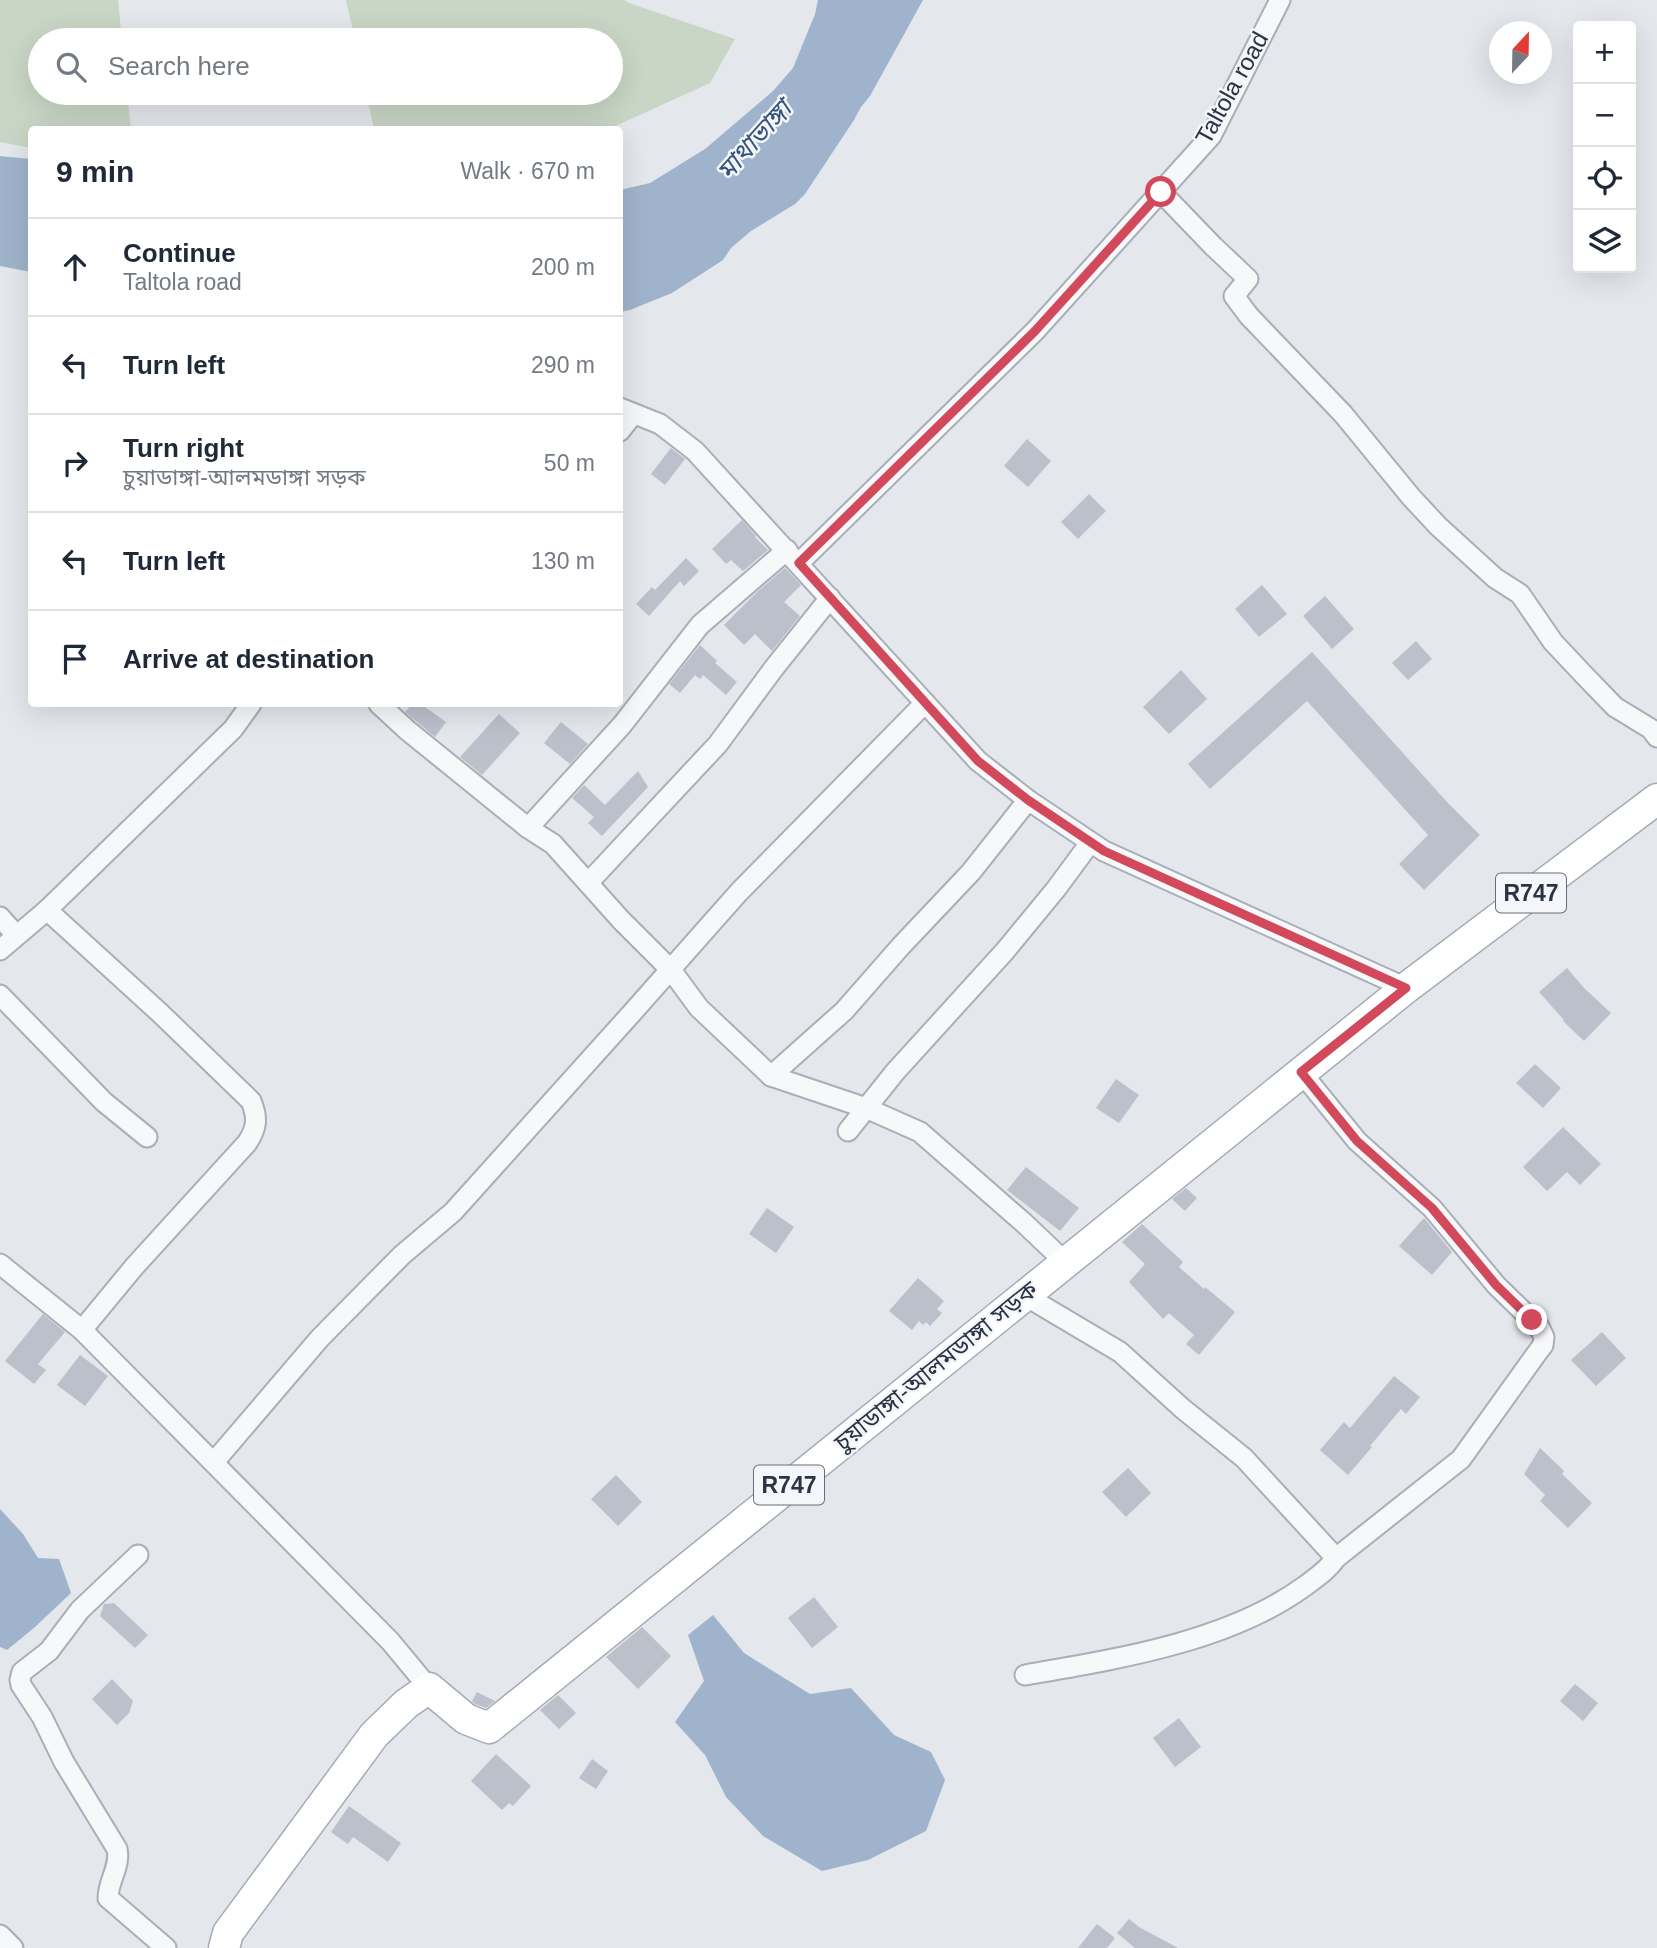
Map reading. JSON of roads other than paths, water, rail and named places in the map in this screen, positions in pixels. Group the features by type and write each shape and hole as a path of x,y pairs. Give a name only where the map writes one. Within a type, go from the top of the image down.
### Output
{"main road":[{"name":"R747","path":"1406,988 1657,799"},
{"name":"চুয়াডাঙ্গা-আলমডাঙ্গা সড়ক","path":"429,1688 466,1719 489,1728 1406,988"},
{"path":"224,1948 228,1933 374,1735 406,1704 429,1688"}],"street":[{"name":"Taltola road","path":"528,828 622,725 700,625 792,556 1035,331 1211,136 1280,0"},
{"path":"1161,192 1248,279 1234,296 1249,316 1343,414 1411,497 1438,526 1495,578 1520,594 1553,642 1615,707 1651,729 1657,737"},
{"path":"626,411 660,424 695,451 978,761 1028,800 1104,851 1406,988"},
{"path":"588,883 718,744 830,598"},
{"path":"214,1462 320,1338 402,1255 453,1212 765,863 925,703"},
{"path":"0,950 47,910 233,729 249,707"},
{"path":"400,710 407,730 528,828 553,844 621,920 671,970 699,1008 771,1076 866,1108 920,1132 1065,1262"},
{"path":"771,1076 844,1012 901,946 971,872 1028,800"},
{"path":"848,1130 895,1072 1005,951 1090,843"},
{"path":"47,910 251,1101 257,1120 247,1143 134,1267 82,1330"},
{"path":"0,917 16,935"},
{"path":"0,995 104,1102 147,1137"},
{"path":"1025,1675 1126,1657 1230,1627 1291,1596 1461,1458 1543,1345 1544,1337 1539,1327 1496,1285 1432,1208 1357,1141 1301,1072"},
{"path":"0,1264 82,1330 390,1641 429,1688"},
{"path":"1024,1295 1120,1352 1183,1409 1244,1458 1336,1558"},
{"path":"138,1555 80,1610 49,1651 22,1672 20,1679 64,1762 117,1849 118,1863 108,1898 166,1948"},
{"path":"0,1935 13,1948"}],"water":[{"name":"মাথাভাঙ্গা","path":"818,0 923,0 870,96 805,194 795,204 751,231 731,248 723,260 672,293 623,311 623,189 650,183 705,149 773,91 793,68"},
{"path":"0,156 28,159 28,271 0,266"},
{"path":"0,1509 23,1534 38,1558 59,1559 71,1593 7,1650 0,1647"},
{"path":"713,1615 744,1653 810,1694 851,1688 894,1735 931,1752 945,1780 926,1831 868,1860 822,1871 763,1836 726,1797 705,1755 675,1722 704,1681 688,1635"}]}
